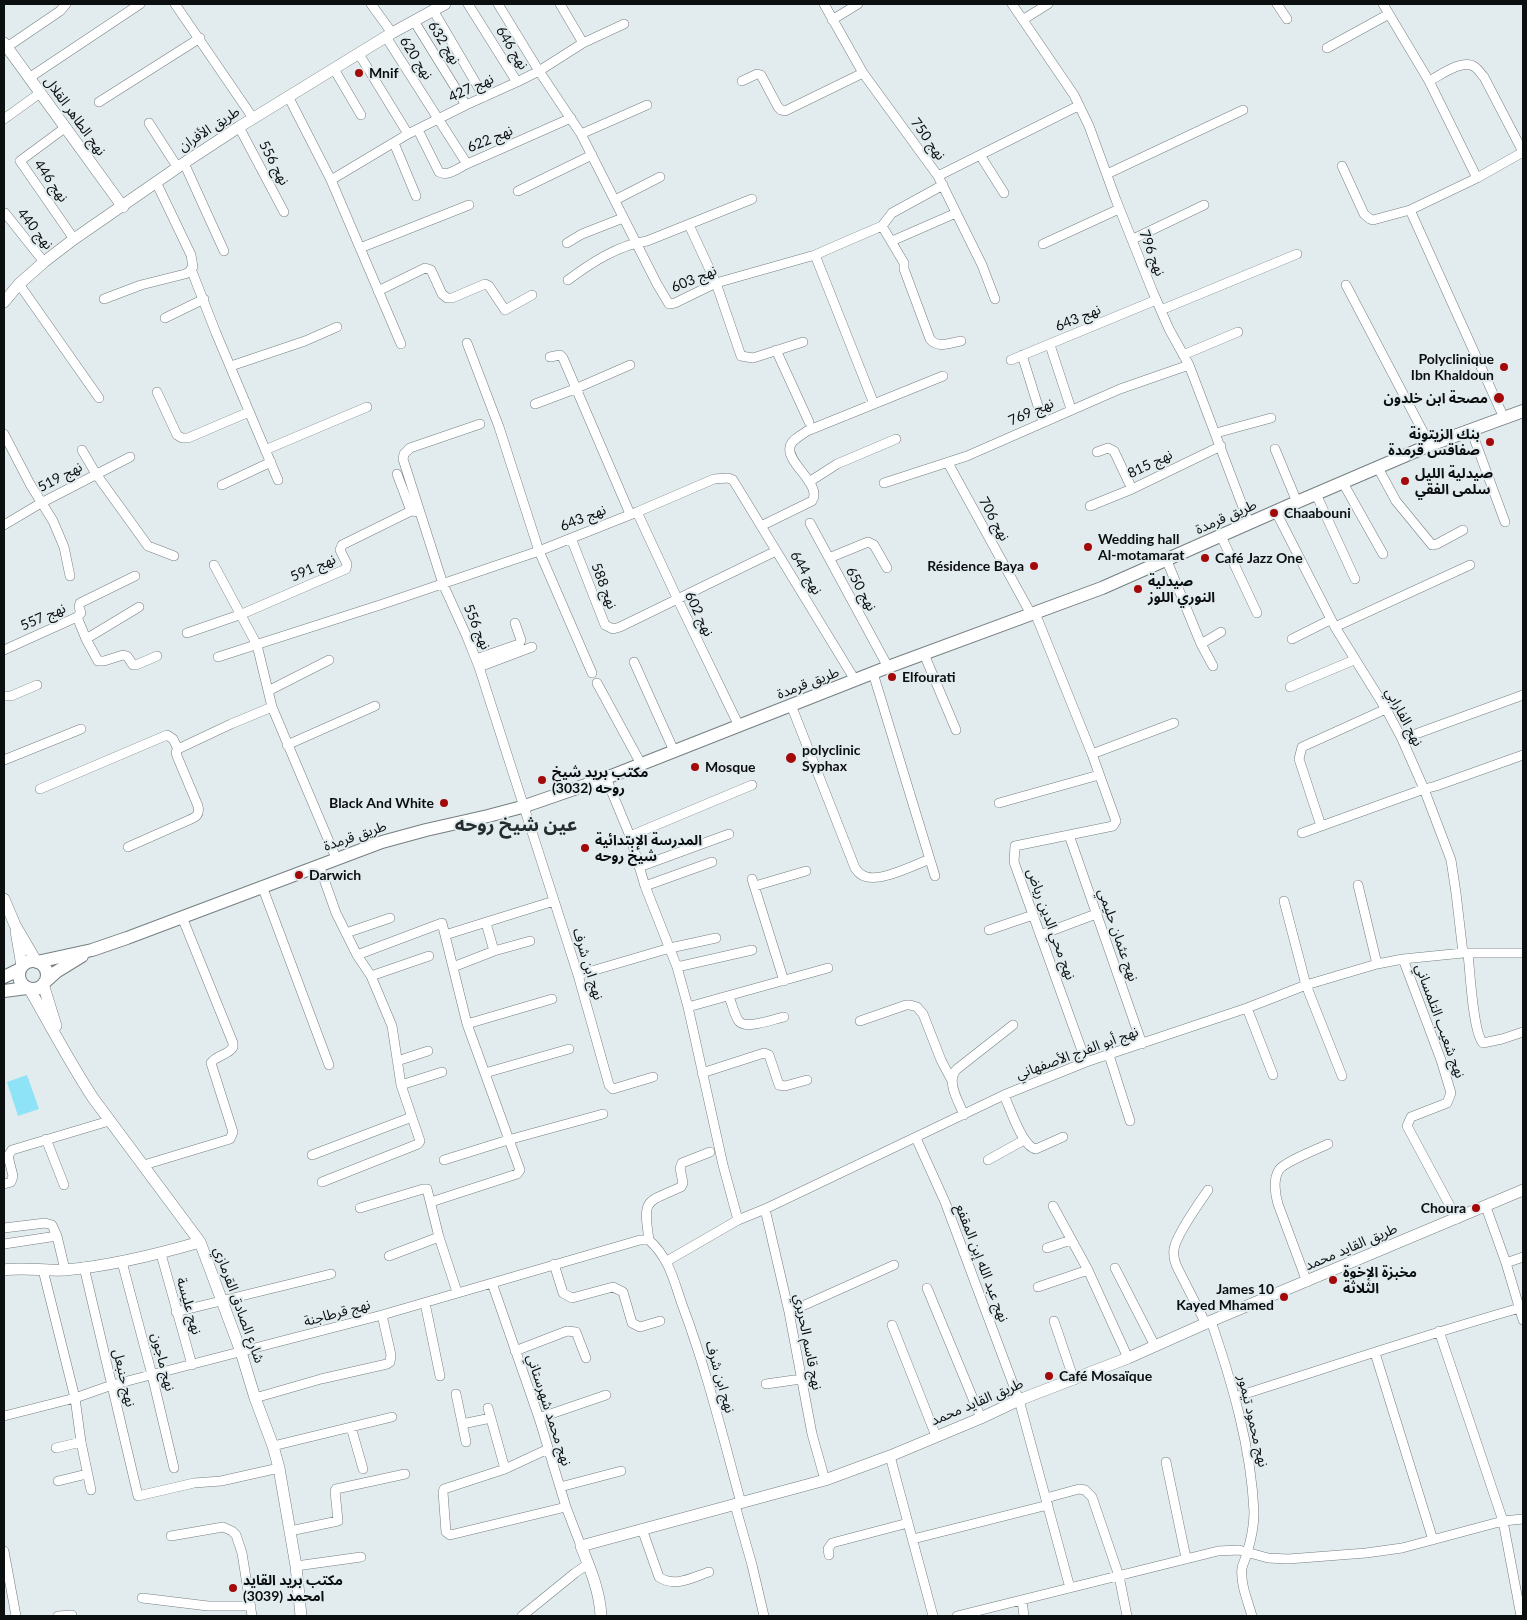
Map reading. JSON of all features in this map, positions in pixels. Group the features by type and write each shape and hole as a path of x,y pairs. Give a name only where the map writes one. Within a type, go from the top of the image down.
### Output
{"main road":[{"name":"طريق الأفران","path":"4,302 19,284 44,262 181,165 288,96 414,20 445,4"},
{"name":"نهج الطاهر القلال","path":"5,45 122,206"},
{"name":"طريق قرمدة","path":"37,961 92,950 382,842 522,807 606,778 888,667 1102,588 1430,445 1523,411"},
{"path":"4,898 15,925 37,961 46,970 44,983 38,988 4,991"},
{"path":"15,925 21,968 19,973 20,982 28,988"},
{"name":"طريق قرمدة","path":"44,983 56,972 92,950"},
{"path":"4,977 21,968 29,961 37,961"},
{"name":"شارع الصادق القرمازي","path":"44,983 60,1042"},
{"name":"شارع الصادق القرمازي","path":"28,988 77,1074 109,1121 144,1165 200,1242 242,1352 255,1398 279,1468 296,1566 301,1616"},
{"name":"طريق القايد محمد","path":"581,1546 825,1480 890,1456 1019,1400 1128,1358 1523,1190"},
{"path":"4,1270 19,1268 65,1270 122,1262 161,1254 200,1242"},
{"path":"581,1546 598,1595 601,1616"}],"street":[{"path":"5,45 60,11 66,4"},
{"path":"29,78 140,4"},
{"path":"175,4 253,118"},
{"name":"نهج 620","path":"371,4 439,119"},
{"name":"نهج 646","path":"468,4 517,82"},
{"name":"نهج 603","path":"498,4 539,71 582,134 623,218 669,304 675,303 716,283 815,255 882,226 892,213 943,185"},
{"path":"560,4 583,43"},
{"name":"نهج 750","path":"824,4 863,73 938,176 982,265 995,298"},
{"path":"832,20 858,4"},
{"name":"نهج 796","path":"1012,4 1074,95 1093,136 1119,209 1133,239 1168,329 1189,365 1249,523"},
{"path":"1024,19 1048,4"},
{"path":"1277,4 1287,19"},
{"path":"1383,4 1430,81 1477,178"},
{"path":"433,10 484,97"},
{"path":"1327,48 1389,14"},
{"name":"نهج 632","path":"414,20 466,105"},
{"name":"نهج 427","path":"331,180 408,134 539,71 583,43 624,24"},
{"path":"99,102 200,38"},
{"path":"360,54 408,134"},
{"path":"1342,166 1364,214 1370,219 1378,219 1410,210 1477,178 1523,152 1484,77 1477,68 1467,64 1430,81"},
{"path":"334,69 361,115"},
{"path":"742,81 758,74 761,76 779,109 785,111 863,73"},
{"path":"4,119 40,93"},
{"path":"288,96 331,180 401,344"},
{"path":"582,134 647,105"},
{"path":"938,176 1078,106"},
{"path":"1107,174 1243,110"},
{"name":"نهج 622","path":"439,119 467,164 571,118"},
{"path":"149,122 181,165 224,251"},
{"name":"نهج 446","path":"66,127 20,161 74,239"},
{"name":"نهج 556","path":"239,127 284,212"},
{"path":"418,130 439,172 448,174 467,164"},
{"path":"394,143 416,196"},
{"path":"518,191 592,155"},
{"path":"980,155 1004,193"},
{"path":"615,200 660,177"},
{"path":"156,182 191,255 192,269 216,333 278,480"},
{"path":"568,280 607,255 689,225 752,199"},
{"path":"360,248 469,205"},
{"path":"1133,239 1204,205"},
{"path":"1044,244 1119,209"},
{"path":"1410,210 1504,418"},
{"name":"نهج 440","path":"5,213 44,262"},
{"path":"892,241 956,213"},
{"path":"567,243 582,234 623,218"},
{"path":"689,225 716,283 740,354 744,357 753,358 803,342"},
{"path":"882,226 904,263 904,269 930,338 939,345 961,341"},
{"path":"1161,310 1297,254"},
{"path":"815,255 874,404"},
{"path":"378,291 426,268 431,270 442,294 447,298 452,298 485,284 489,286 505,310 532,295"},
{"path":"104,299 141,285 185,274 192,269"},
{"path":"19,284 99,398"},
{"path":"1346,285 1430,445"},
{"path":"165,318 204,299"},
{"name":"نهج 643","path":"1011,360 1156,300"},
{"path":"231,366 305,341 337,327"},
{"path":"1183,355 1238,332"},
{"path":"467,344 499,427 539,551 592,673"},
{"path":"1050,344 1071,410"},
{"path":"776,350 810,422"},
{"path":"1022,355 1043,422"},
{"name":"نهج 602","path":"550,357 561,356 633,513 678,600 739,726"},
{"path":"535,404 575,390 630,365"},
{"name":"نهج 769","path":"884,483 948,463 1120,389 1189,365"},
{"path":"761,526 812,501 815,494 790,453 790,446 794,441 808,431 943,376"},
{"path":"157,392 177,435 182,438 188,438 249,412"},
{"path":"266,450 367,407"},
{"path":"1216,433 1271,418"},
{"name":"نهج 556","path":"480,424 410,448 404,454 403,459 416,512 443,584 477,663 522,807"},
{"path":"1471,430 1505,522"},
{"path":"4,434 53,521 64,547 70,576"},
{"path":"809,482 837,464 896,439"},
{"name":"نهج 815","path":"1090,506 1132,489 1221,446"},
{"path":"1097,452 1108,448 1114,451 1132,489"},
{"path":"1275,449 1297,502"},
{"path":"82,450 96,474 148,546 174,556"},
{"name":"نهج 519","path":"4,525 41,502 130,457"},
{"path":"222,485 271,462"},
{"name":"نهج 706","path":"948,463 1033,613 1092,754 1116,821 1113,826 1069,835"},
{"path":"1378,468 1396,501 1432,545 1464,530"},
{"path":"397,474 416,512"},
{"name":"نهج 643","path":"218,657 539,551 714,479 728,478 733,480"},
{"name":"نهج 644","path":"733,480 855,680"},
{"path":"1343,483 1383,554"},
{"path":"1316,494 1355,579"},
{"name":"نهج 591","path":"187,633 242,614 346,569 347,564 340,550 342,546 416,512"},
{"name":"نهج الفارابي","path":"1276,512 1332,624 1386,708 1424,789 1450,860 1479,1039 1484,1043 1523,1032"},
{"name":"نهج 650","path":"810,523 888,667"},
{"path":"1221,536 1256,613"},
{"name":"نهج 588","path":"571,538 605,625 608,628 620,628 678,600"},
{"path":"829,558 868,542 874,545 887,568"},
{"path":"678,600 776,551"},
{"path":"1167,561 1201,644 1213,666"},
{"path":"214,565 257,645 272,707 336,858"},
{"path":"1292,639 1332,624 1470,565"},
{"name":"نهج 557","path":"4,650 77,617 81,613 80,603 135,576"},
{"path":"86,638 139,607"},
{"path":"77,617 98,661 123,655 127,656 133,665 136,665 157,656"},
{"path":"477,663 520,643 521,640 515,623"},
{"path":"1201,644 1221,632"},
{"path":"477,663 532,647"},
{"path":"924,654 956,730"},
{"path":"268,692 329,660"},
{"path":"1290,687 1354,660"},
{"path":"634,662 674,751"},
{"path":"873,673 936,876"},
{"path":"597,683 641,764"},
{"path":"4,696 12,696 37,684"},
{"path":"1402,739 1523,695"},
{"path":"791,705 855,868 860,874 865,877 881,877 930,859"},
{"path":"287,745 375,706"},
{"path":"178,749 272,707"},
{"path":"1321,826 1299,759 1302,747 1386,708"},
{"path":"1092,754 1174,722"},
{"path":"4,760 81,728"},
{"path":"40,789 167,735 173,739 178,749 176,752 177,756 198,806 199,813 189,820 128,847"},
{"path":"1302,833 1523,755"},
{"path":"999,803 1099,775"},
{"path":"606,778 630,836 645,886 677,967 688,1007 723,1165 738,1220"},
{"path":"630,836 752,785"},
{"name":"نهج ابن شرف","path":"522,807 578,975 609,1086 614,1089 653,1077"},
{"path":"639,866 730,834"},
{"name":"نهج عثمان حليمي","path":"1069,835 1142,1044"},
{"name":"نهج محي الدين رياض","path":"1069,835 1015,846 1014,862 1086,1062"},
{"path":"645,886 712,862"},
{"path":"318,865 346,933 357,955 371,976 392,1026 401,1085 420,1141 418,1144 322,1182"},
{"path":"784,981 753,882 806,871"},
{"path":"1358,885 1377,964"},
{"path":"262,886 329,1065"},
{"path":"445,935 554,901"},
{"path":"1284,901 1306,985 1342,1076"},
{"path":"1040,934 1096,914"},
{"path":"988,930 1033,915"},
{"path":"144,1165 230,1139 233,1132 211,1063 212,1060 233,1049 233,1043 182,917"},
{"path":"346,933 390,918"},
{"path":"357,955 442,923 467,1024 520,1170 519,1173 431,1202"},
{"path":"486,923 494,951"},
{"path":"578,975 670,948 716,938"},
{"path":"453,967 494,951 530,941"},
{"path":"677,967 752,950"},
{"name":"نهج أبو الفرج الأصفهاني","path":"666,1261 738,1220 765,1209 1004,1095 1086,1062 1247,1008 1306,985 1377,964 1403,959 1465,954 1523,953"},
{"path":"371,976 429,956"},
{"name":"نهج شعيب التلمساني","path":"1403,959 1441,1060 1451,1093 1448,1103 1411,1117 1407,1126 1457,1219"},
{"path":"688,1007 828,968"},
{"path":"729,997 737,1019 745,1025 784,1016"},
{"path":"467,1024 552,999"},
{"path":"860,1022 906,1005 917,1008 923,1014 964,1115"},
{"path":"1247,1008 1273,1075"},
{"path":"951,1080 952,1075 957,1069 1013,1025"},
{"path":"485,1073 569,1048"},
{"path":"397,1061 428,1051"},
{"path":"702,1073 764,1053 769,1055 780,1085 783,1086 808,1080"},
{"path":"1109,1054 1130,1121"},
{"path":"401,1085 442,1072"},
{"path":"1004,1095 1024,1140 1031,1148 1036,1149 1064,1137"},
{"path":"444,1160 603,1114"},
{"path":"312,1155 412,1117"},
{"path":"4,1184 11,1182 14,1176 8,1158 10,1152 46,1139 109,1121"},
{"name":"نهج عبد الله إبن المقفع","path":"916,1138 945,1202 1019,1400 1070,1588"},
{"path":"46,1139 64,1185"},
{"path":"988,1160 1024,1140"},
{"path":"1307,1282 1278,1204 1275,1194 1276,1182 1278,1173 1283,1166 1328,1144"},
{"path":"666,1261 649,1240 646,1217 647,1206 654,1199 682,1187 680,1168 682,1163 710,1152"},
{"path":"360,1208 423,1189 427,1190 457,1292"},
{"name":"نهج محمود تيمور","path":"1208,1190 1178,1237 1174,1249 1174,1261 1208,1323 1235,1397 1246,1443 1252,1482 1254,1515 1252,1534 1242,1566 1242,1573 1245,1593 1252,1616"},
{"path":"1053,1206 1088,1270 1128,1358"},
{"path":"1486,1207 1506,1263 1523,1320"},
{"name":"نهج قاسم الحريري","path":"765,1209 789,1312 812,1434 825,1480"},
{"path":"4,1228 46,1223 52,1225 57,1236 65,1270"},
{"path":"4,1244 57,1236"},
{"path":"389,1256 439,1236"},
{"name":"نهج قرطاجنة","path":"4,1416 75,1398 112,1385 382,1315 640,1240 649,1240"},
{"path":"1047,1248 1072,1240"},
{"name":"نهج عليسة","path":"161,1254 192,1365"},
{"path":"1506,1263 1523,1257"},
{"name":"نهج ابن شرف","path":"666,1261 703,1363 764,1616"},
{"name":"نهج ماجون","path":"122,1262 174,1468"},
{"path":"554,1264 563,1293 572,1298 613,1287 623,1292 632,1323 640,1327 660,1321"},
{"path":"789,1312 894,1264"},
{"name":"نهج حنبعل","path":"84,1267 138,1496 194,1483 221,1481 279,1468"},
{"path":"1115,1268 1155,1346"},
{"path":"43,1270 75,1398 81,1442 91,1490"},
{"path":"1038,1287 1088,1270"},
{"path":"176,1312 331,1274"},
{"name":"نهج محمد شهرستاني","path":"492,1283 539,1418 566,1507 581,1546"},
{"path":"927,1288 980,1418"},
{"path":"425,1303 440,1376"},
{"path":"1235,1397 1439,1331 1520,1308"},
{"path":"255,1398 321,1379 387,1364 390,1362 391,1356 382,1315"},
{"path":"1054,1321 1074,1380"},
{"path":"892,1325 936,1436"},
{"path":"515,1351 567,1331 576,1332 586,1358"},
{"path":"1439,1331 1503,1521 1522,1616"},
{"path":"1375,1353 1433,1540"},
{"path":"766,1384 801,1378"},
{"path":"456,1394 466,1442"},
{"path":"539,1418 606,1395"},
{"path":"488,1408 506,1469"},
{"path":"273,1446 392,1417"},
{"path":"462,1424 491,1418"},
{"path":"351,1427 363,1469"},
{"path":"56,1448 81,1442"},
{"path":"548,1449 506,1469 444,1489 446,1532 450,1535 566,1507"},
{"path":"890,1456 933,1616"},
{"path":"1166,1462 1186,1558"},
{"path":"560,1487 621,1471"},
{"path":"58,1481 88,1474"},
{"path":"290,1531 338,1521 336,1490 405,1474"},
{"path":"913,1539 1047,1501 1080,1489 1089,1493 1096,1505 1119,1576 1127,1616"},
{"path":"957,1616 1186,1558 1230,1549 1268,1558 1288,1559 1326,1556 1402,1548 1503,1521 1523,1519"},
{"path":"829,1555 828,1549 832,1543 908,1523"},
{"path":"171,1536 223,1527 232,1531 236,1535 242,1553 252,1616"},
{"path":"642,1529 659,1577 676,1583 709,1572"},
{"path":"4,1551 16,1616"},
{"path":"296,1566 361,1557"},
{"path":"522,1616 588,1564"},
{"path":"142,1598 208,1606 251,1606"},
{"path":"1022,1600 1024,1616"},
{"path":"58,1616 72,1615"}],"shaded area":[{"path":"27,1075 39,1109 18,1116 7,1082"}],"place":[{"name":"Mnif","path":"359,73"},
{"name":"Polyclinique Ibn Khaldoun","path":"1504,367"},
{"name":"مصحة ابن خلدون","path":"1499,398"},
{"name":"بنك الزيتونة صفاقس قرمدة","path":"1490,442"},
{"name":"صيدلية الليل سلمى الفقي","path":"1405,481"},
{"name":"Chaabouni","path":"1274,513"},
{"name":"Wedding hall Al-motamarat","path":"1088,547"},
{"name":"Café Jazz One","path":"1205,558"},
{"name":"Résidence Baya","path":"1034,566"},
{"name":"صيدلية النوري اللوز","path":"1138,589"},
{"name":"Elfourati","path":"892,677"},
{"name":"polyclinic Syphax","path":"791,758"},
{"name":"Mosque","path":"695,767"},
{"name":"مكتب بريد شيخ روحه (3032)","path":"542,780"},
{"name":"Black And White","path":"444,803"},
{"name":"المدرسة الإبتدائية شيخ روحه","path":"585,848"},
{"name":"Darwich","path":"299,875"},
{"name":"Choura","path":"1476,1208"},
{"name":"مخبزة الإخوة الثلاثة","path":"1333,1280"},
{"name":"James 10 Kayed Mhamed","path":"1284,1297"},
{"name":"Café Mosaïque","path":"1049,1376"},
{"name":"مكتب بريد القايد امحمد (3039)","path":"233,1588"}],"district":[{"name":"عين شيخ روحه","path":"516,825"}]}
